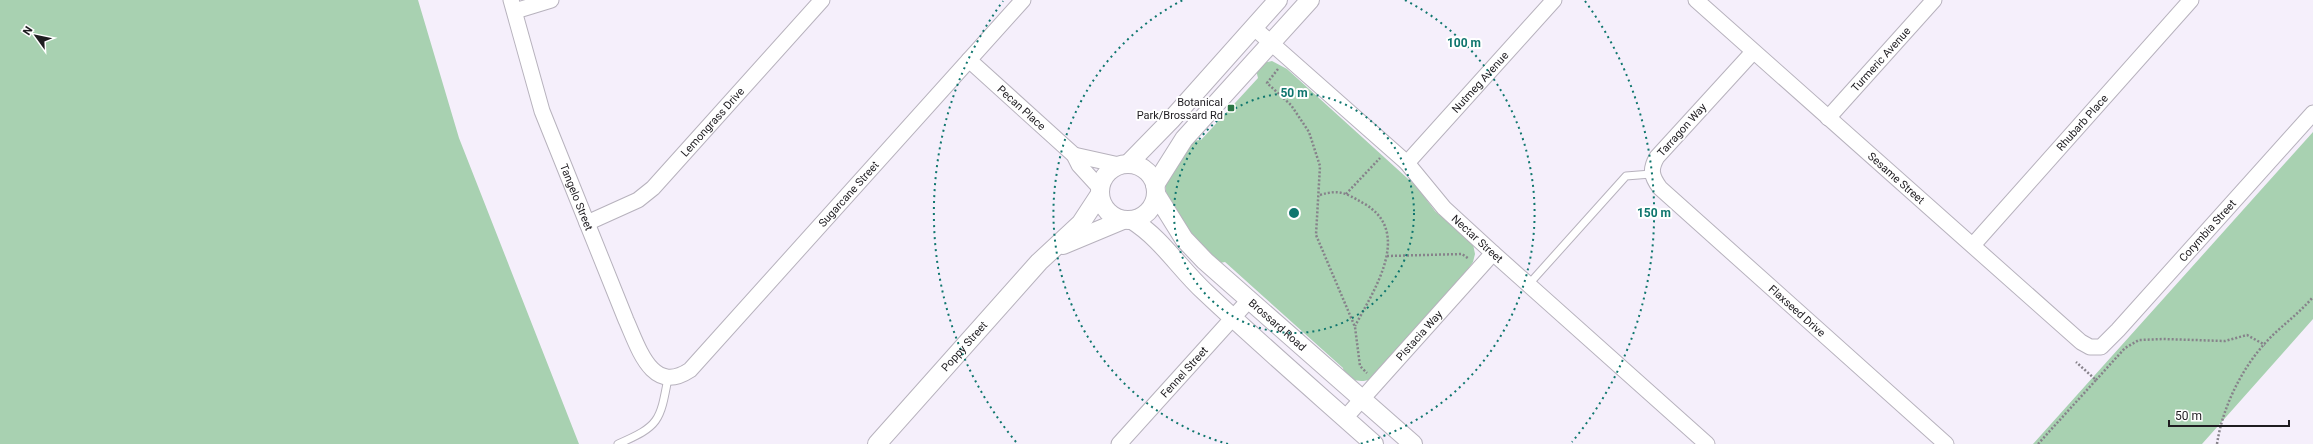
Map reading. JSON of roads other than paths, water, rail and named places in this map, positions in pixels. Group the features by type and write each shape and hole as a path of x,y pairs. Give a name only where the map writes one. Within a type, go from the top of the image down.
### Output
{"street":[{"path":"513,5 551,0"},
{"name":"Lemongrass Drive","path":"587,223 638,200 654,188 822,0"},
{"name":"Sugarcane Street","path":"668,378 678,378 690,370 1023,0"},
{"path":"1278,0 1171,120 1123,164 1106,174 1100,191 1102,203 1107,211 1155,235 1189,277 1374,444"},
{"path":"1127,220 1148,211 1156,190 1184,139 1310,0"},
{"name":"Nutmeg Avenue","path":"1407,163 1554,0"},
{"name":"Sesame Street","path":"1696,0 2081,342 2090,347 2101,347"},
{"name":"Turmeric Avenue","path":"1828,118 1934,0"},
{"name":"Rhubarb Place","path":"1973,245 2192,0"},
{"name":"Tangelo Street","path":"513,5 542,111 641,355 659,374 668,378"},
{"name":"Nectar Street","path":"1253,27 1407,163 1444,208 1707,444"},
{"name":"Tarragon Way","path":"1651,174 1652,166 1657,157 1753,52"},
{"name":"Pecan Place","path":"970,60 1074,155 1079,165 1100,191"},
{"name":"Corymbia Street","path":"2101,347 2313,113"},
{"name":"Pecan Place","path":"1074,155 1123,164"},
{"path":"1123,164 1137,165 1145,170 1156,190"},
{"name":"Flaxseed Drive","path":"1651,174 1660,188 1946,444"},
{"name":"Brossard Road","path":"1156,190 1184,239 1204,261 1413,444"},
{"name":"Poppy Street","path":"877,444 1053,249 1088,215 1100,191"},
{"name":"Poppy Street","path":"1053,249 1127,220"},
{"name":"Pistacia Way","path":"1345,418 1493,252"},
{"name":"Fennel Street","path":"1119,444 1249,300"}],"lane":[{"path":"1529,284 1626,176 1651,174"},
{"path":"618,444 638,436 658,420 662,410 668,378"}],"place":[{"name":"Botanical Park/Brossard Rd","path":"1231,108"}]}
